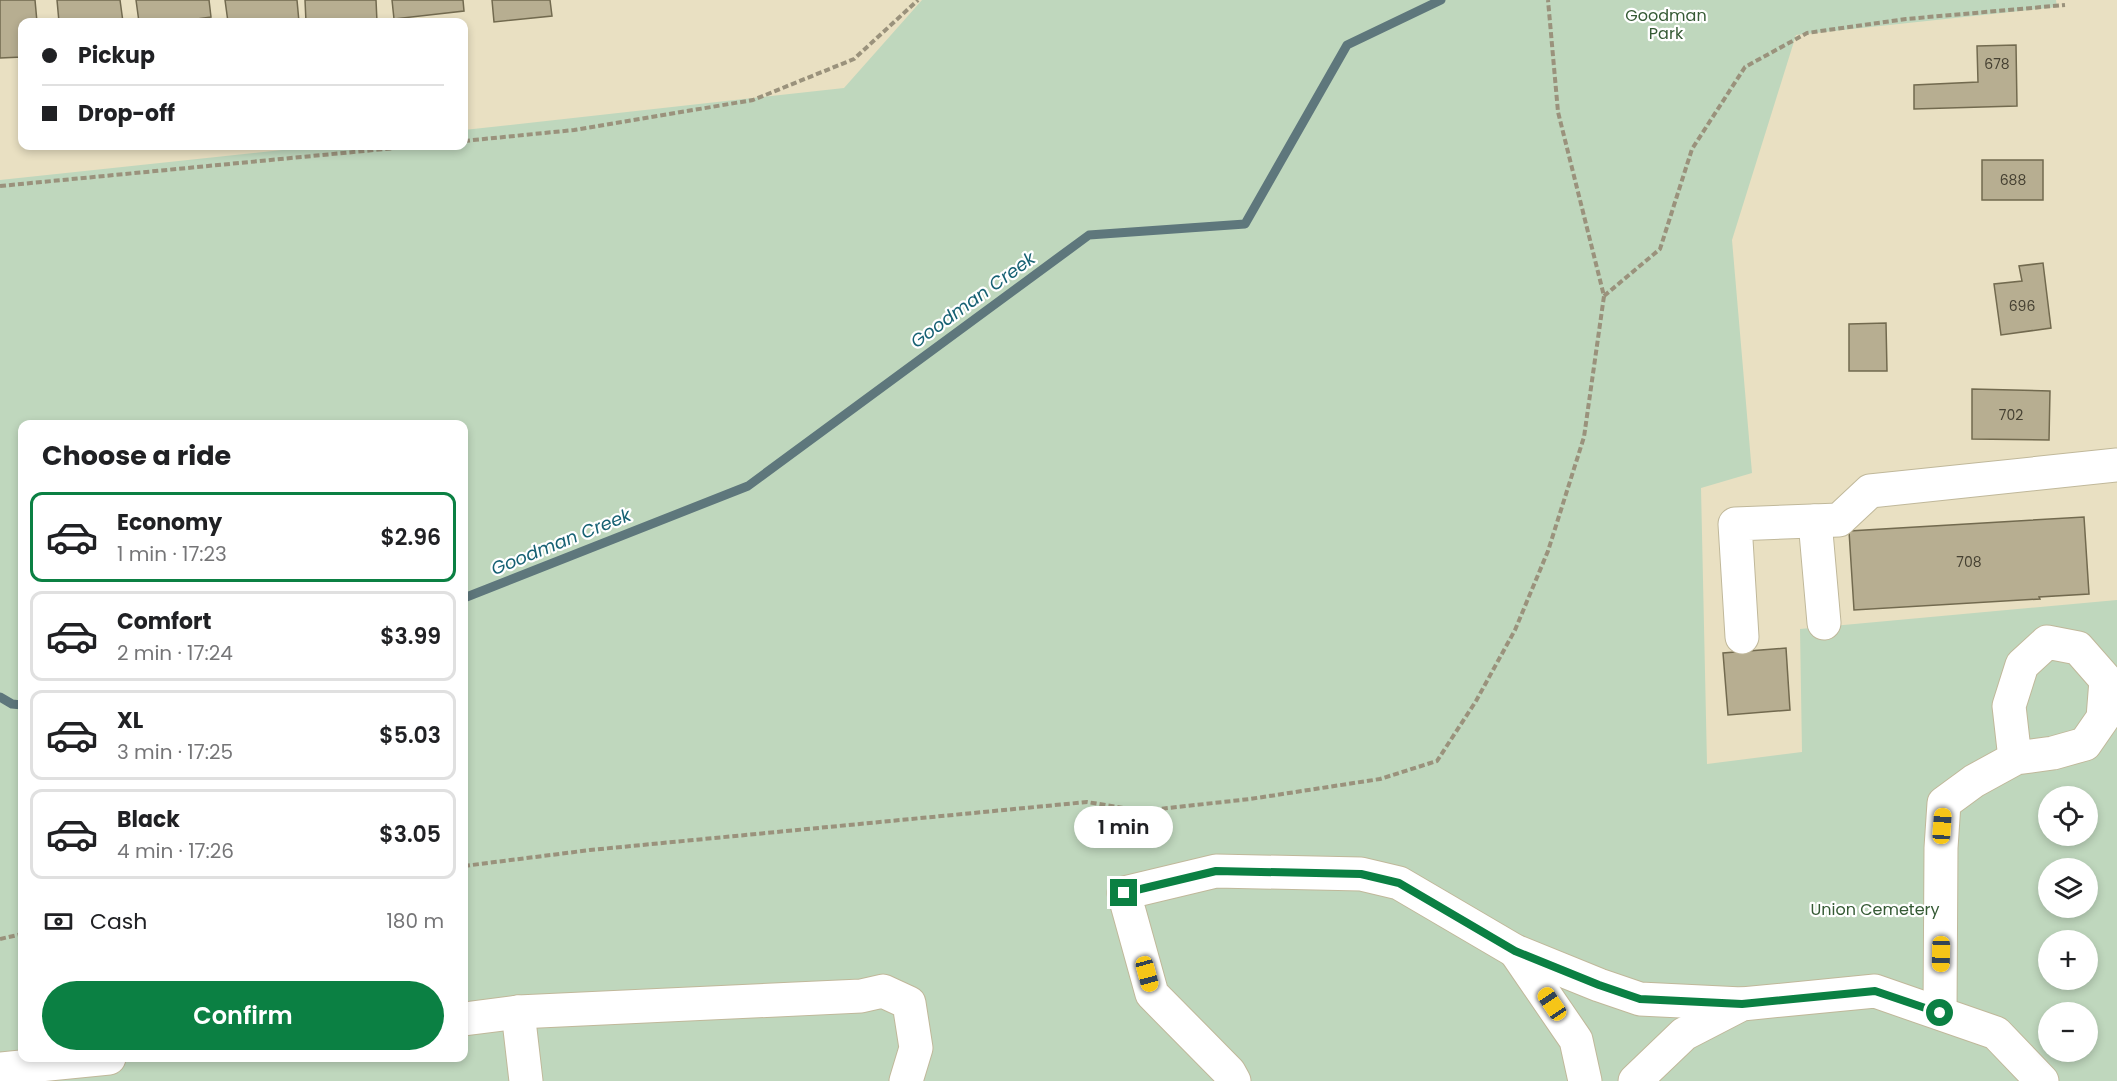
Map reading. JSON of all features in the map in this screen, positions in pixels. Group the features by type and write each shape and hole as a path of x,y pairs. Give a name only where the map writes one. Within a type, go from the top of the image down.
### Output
{"lane":[{"path":"1742,637 1735,524 1839,520 1870,491 2117,465"},
{"path":"1815,521 1824,623"},
{"path":"1940,1013 1941,848 1944,803 1974,781 2016,758"},
{"path":"1234,1081 1229,1072 1152,994 1124,893 1216,871 1361,874 1399,883 1515,951 1640,999 1742,1004 1875,991 1996,1033 2042,1081"},
{"path":"1515,951 1576,1040 1585,1081"},
{"path":"468,1018 518,1012 861,996 883,991 909,1003 916,1048 906,1081"},
{"path":"1635,1081 1684,1034 1742,1004"},
{"path":"518,1012 526,1081"},
{"path":"0,1070 73,1062"}],"path":[{"path":"468,141 574,130 753,100 854,59 918,0"},
{"path":"468,865 590,850 1087,802 1141,811 1239,801 1380,779 1437,761 1476,701 1515,630 1548,551 1584,437 1604,296 1558,112 1548,0"},
{"path":"1604,296 1660,249 1692,149 1745,67 1807,33 1905,19 2066,5"},
{"path":"0,186 374,150"},
{"path":"0,939 18,935"}],"green space":[{"path":"922,0 2056,0 2057,7 1796,35 1732,240 1752,473 1701,488 1707,764 1802,752 1800,629 2117,600 2117,1081 0,1081 0,180 282,150 468,150 468,130 844,88"}],"building":[{"path":"0,0 35,0 37,18 18,18 18,57 0,58"},
{"path":"57,0 120,0 122,18 59,18"},
{"path":"136,0 209,0 211,17 138,18"},
{"path":"225,0 297,0 299,18 227,18"},
{"path":"305,0 376,0 377,18 306,18"},
{"path":"392,0 463,0 464,11 394,18"},
{"path":"492,0 550,0 552,16 494,22"},
{"path":"2016,45 2017,106 1914,109 1914,85 1978,82 1977,46"},
{"path":"1982,160 2043,160 2043,200 1982,200"},
{"path":"2043,263 2051,328 2001,335 1994,284 2022,281 2019,266"},
{"path":"1886,323 1887,371 1849,371 1849,324"},
{"path":"1972,389 2050,391 2049,440 1972,439"},
{"path":"2084,517 2089,594 1854,610 1849,531"},
{"path":"1786,648 1790,710 1728,715 1723,653"}],"waterway":[{"name":"Goodman Creek","path":"468,596 748,486 1089,235 1245,224 1347,45 1441,0"},
{"name":"Goodman Creek","path":"0,697 18,705"}],"route":[{"path":"1124,893 1216,871 1361,874 1399,883 1515,951 1640,999 1742,1004 1875,991 1940,1013"}],"park label":[{"name":"Goodman Park","path":"1666,24"},
{"name":"Union Cemetery","path":"1875,909"}]}
